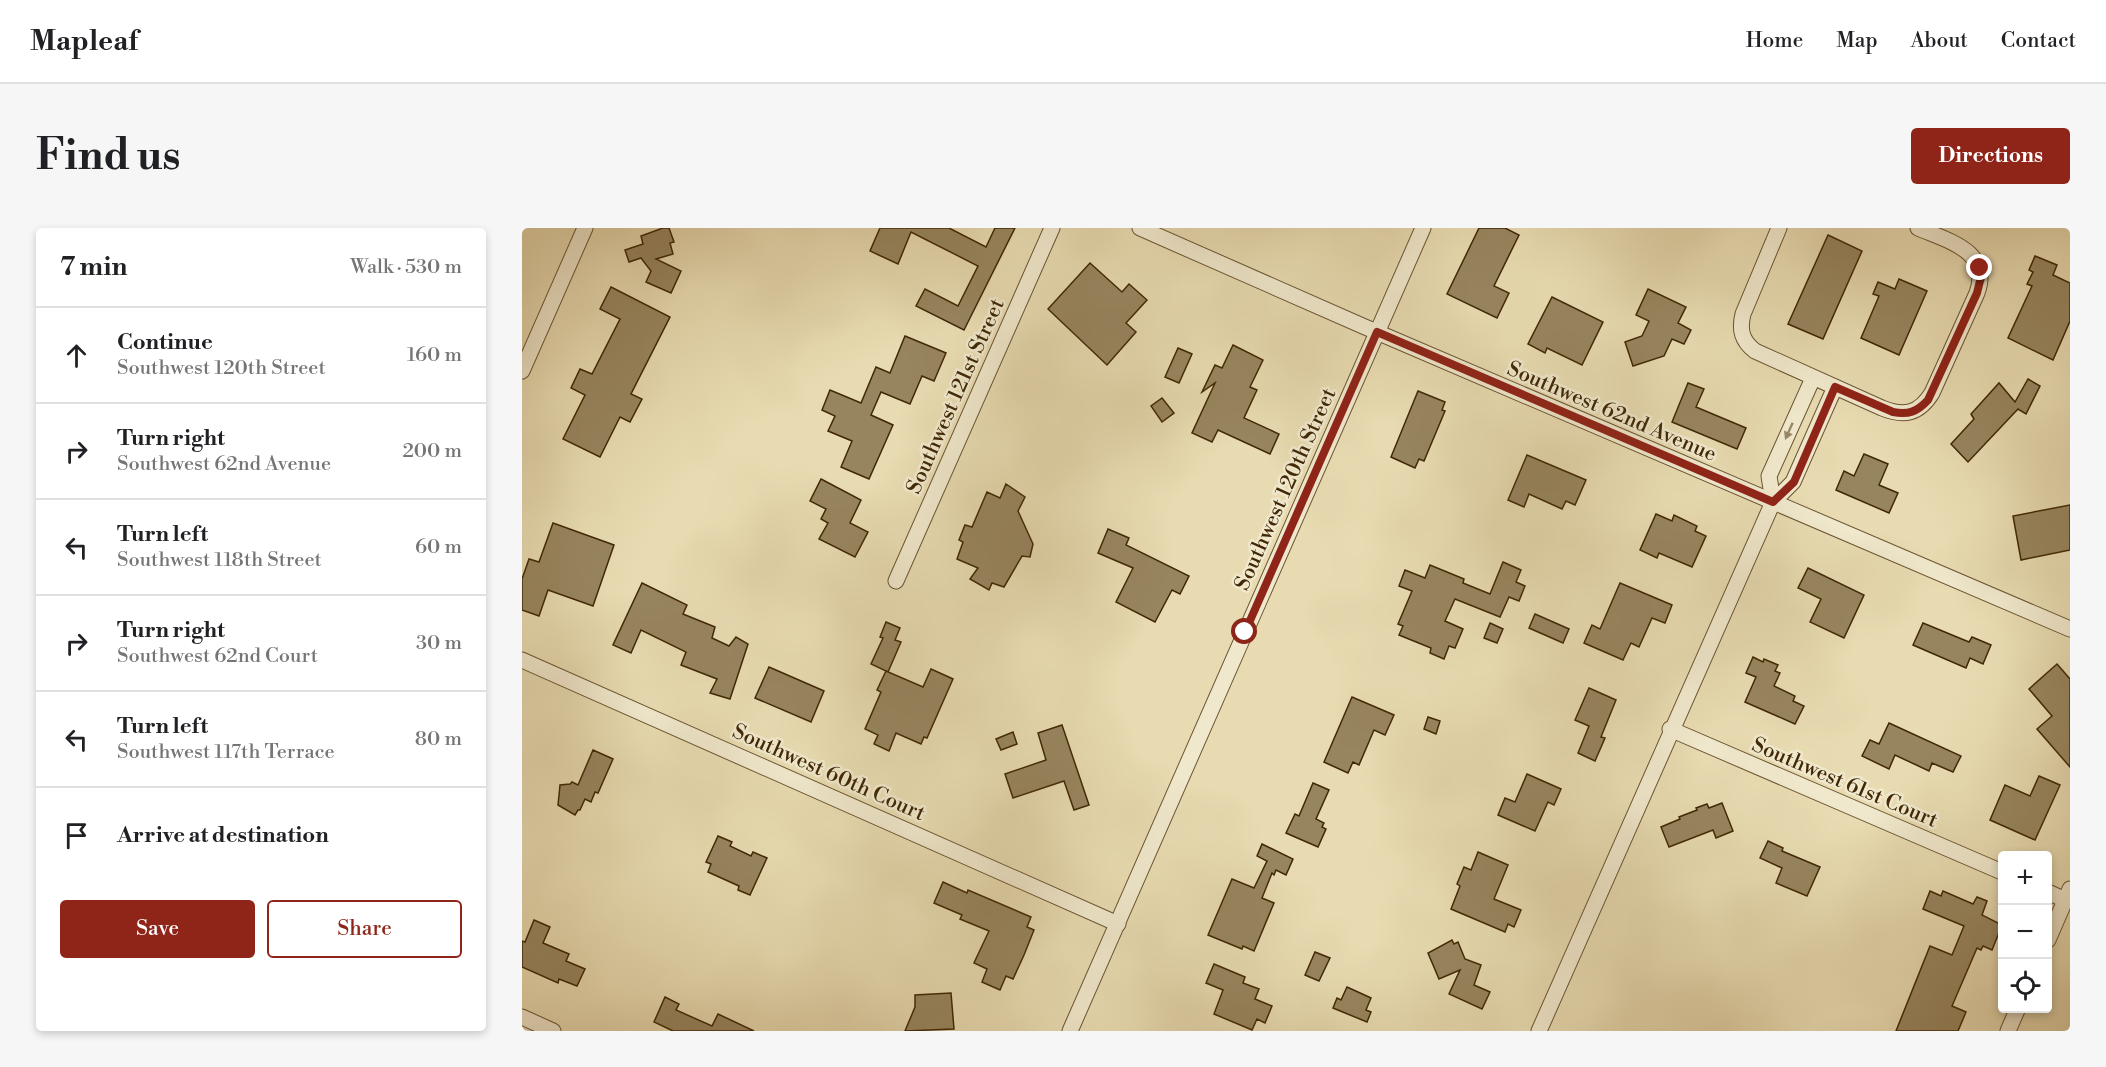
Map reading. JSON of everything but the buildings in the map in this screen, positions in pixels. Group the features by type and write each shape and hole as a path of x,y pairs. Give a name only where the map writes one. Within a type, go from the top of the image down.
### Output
{"street":[{"path":"522,371 585,228"},
{"name":"Southwest 121st Street","path":"896,582 1052,228"},
{"name":"Southwest 62nd Avenue","path":"1140,228 2070,629"},
{"name":"Southwest 120th Street","path":"1071,1031 1424,228"},
{"path":"1779,228 1740,322 1741,331 1748,345 1755,351 1813,378 1893,412 1903,414 1916,411 1928,400 1977,293 1981,277 1976,260 1961,247 1918,228"},
{"path":"1773,502 1769,476 1813,378"},
{"path":"1539,1031 1773,502 1794,482 1835,387"},
{"name":"Southwest 60th Court","path":"522,660 1118,924"},
{"name":"Southwest 61st Court","path":"1671,729 1998,870"},
{"path":"2052,892 2068,894 2052,931"},
{"path":"2008,1031 2016,1013"},
{"path":"522,1017 553,1031"}],"route":[{"path":"1245,632 1377,332 1773,502 1794,482 1835,387 1893,412 1910,413 1923,406 1932,393 1977,293 1981,277 1980,268"}]}
